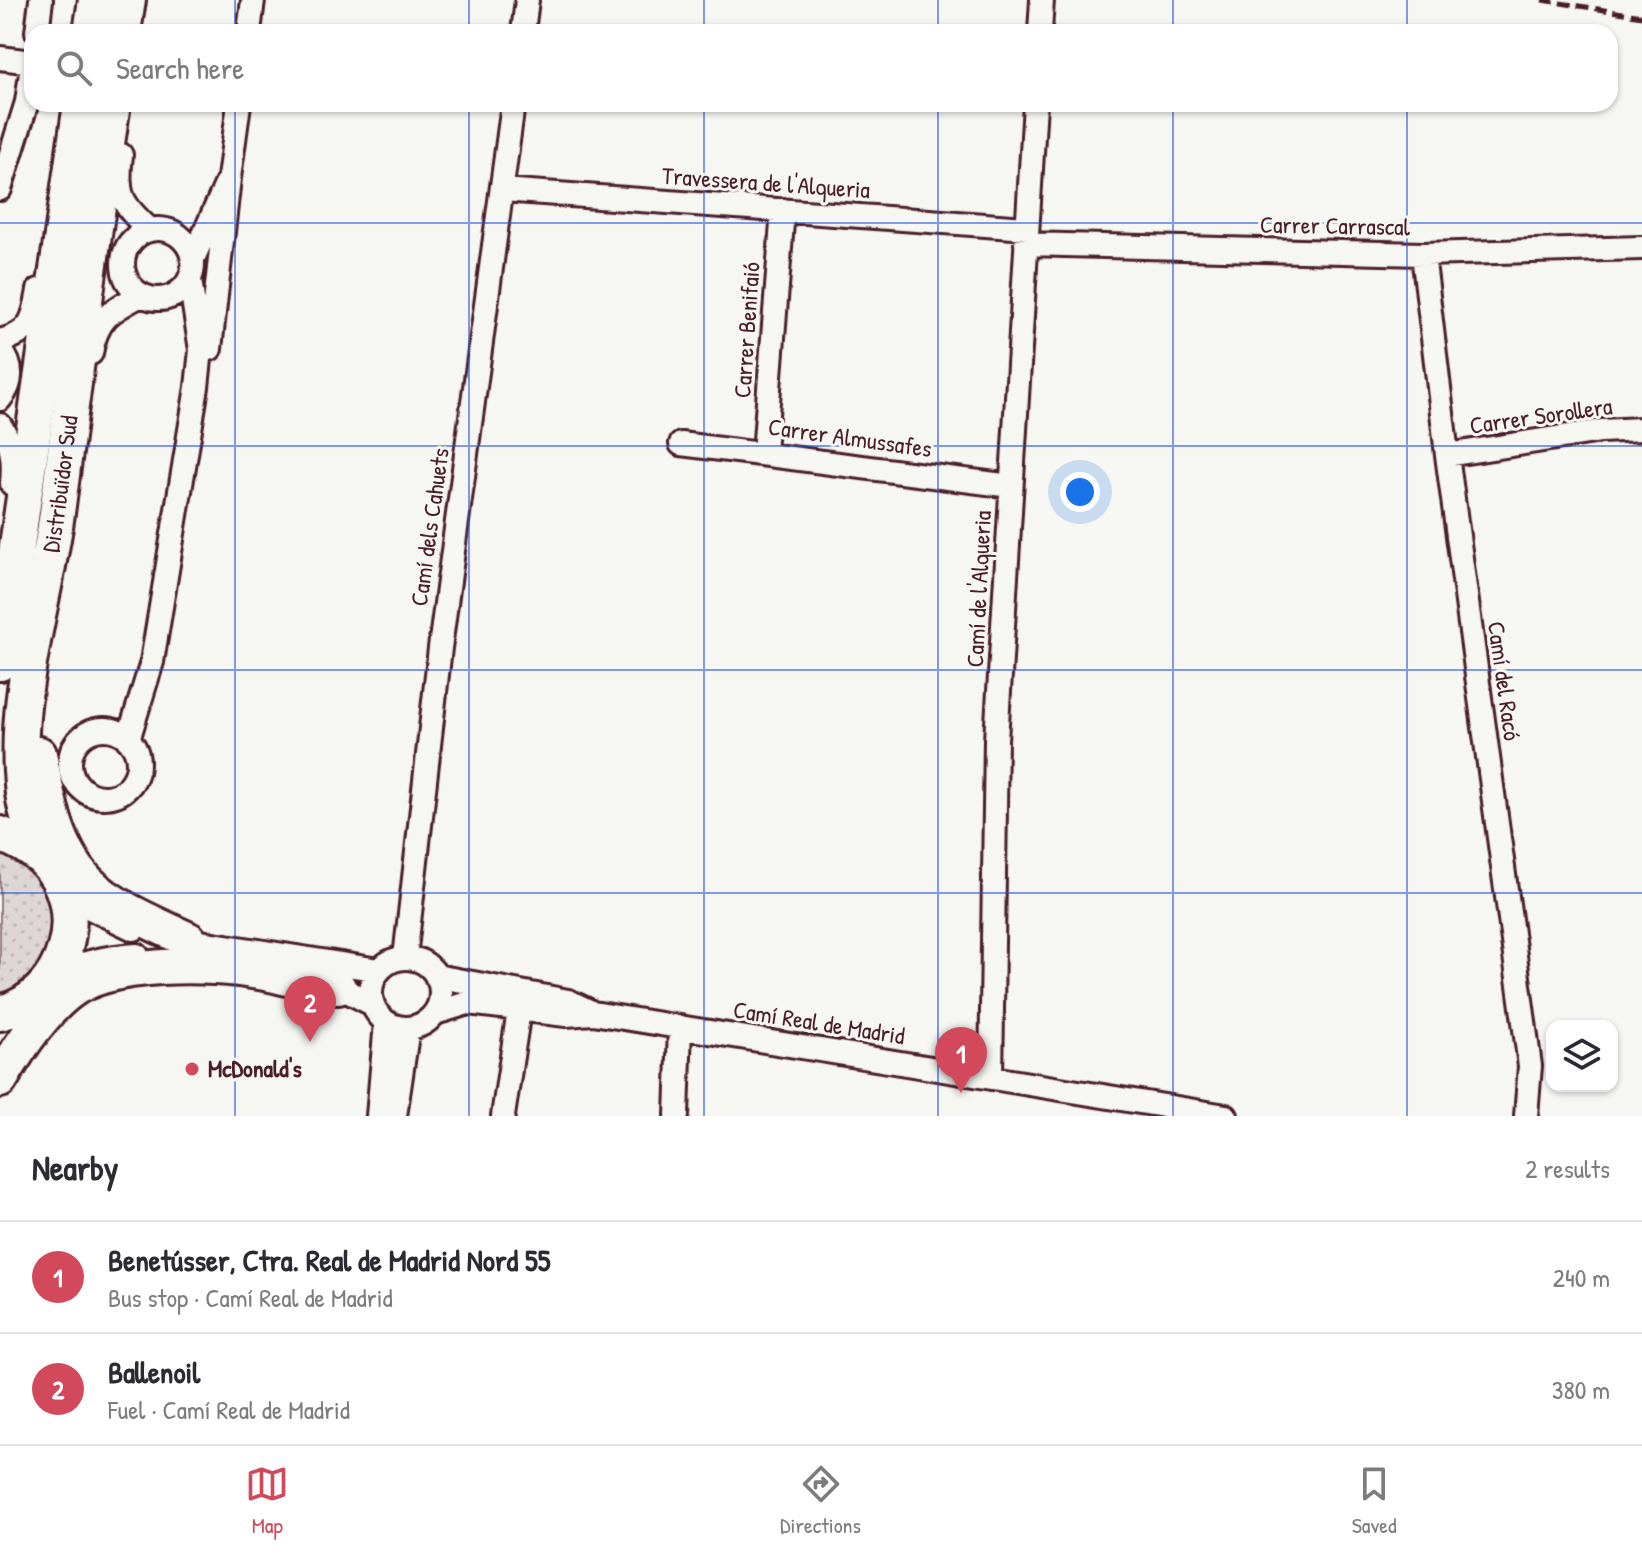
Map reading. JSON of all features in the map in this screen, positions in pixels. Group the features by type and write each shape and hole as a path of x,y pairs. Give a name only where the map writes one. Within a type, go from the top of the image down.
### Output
{"highway":[{"path":"92,24 96,0"},
{"path":"124,24 128,0"},
{"name":"Distribuïdor Sud","path":"65,896 29,825 22,784 21,731 14,671 15,557 80,112"},
{"name":"Distribuïdor Sud","path":"14,671 54,538 112,112"},
{"path":"14,671 61,842 75,867 88,883 107,897 189,940"},
{"path":"0,834 23,843 44,859"},
{"path":"3,1018 27,1002 54,975 65,950 69,923 65,896"},
{"path":"0,1080 24,1041 69,991 105,976 148,968 216,967 260,972 316,986 338,987"}],"street":[{"path":"38,24 41,0"},
{"path":"250,24 253,0"},
{"path":"524,24 527,0"},
{"path":"1040,24 1042,0"},
{"path":"0,58 24,62"},
{"path":"0,189 24,112"},
{"path":"0,341 15,337 27,329 35,315 70,112"},
{"path":"121,112 120,196 129,211 150,230"},
{"path":"197,387 208,364 238,112"},
{"name":"Camí dels Cahuets","path":"405,958 440,648 512,112"},
{"name":"Camí de l'Alqueria","path":"991,1078 996,740 1034,112"},
{"path":"128,740 152,662 201,350 192,270 188,245 177,234 150,230 132,240 123,259 126,280 141,295 156,300 165,299 184,289 192,270 212,213 229,178"},
{"name":"Travessera de l'Alqueria","path":"502,190 783,210 1026,236"},
{"name":"Carrer Benifaió","path":"764,453 783,210"},
{"path":"177,234 212,213"},
{"name":"Carrer Carrascal","path":"1026,236 1423,254 1642,248"},
{"name":"Camí del Racó","path":"1423,254 1447,455 1530,1066 1526,1116"},
{"path":"54,538 65,513 93,342 107,315 116,306 141,295"},
{"path":"165,299 199,331"},
{"path":"0,349 11,373 9,384 0,399"},
{"path":"0,425 12,449 14,462 9,525 15,557"},
{"name":"Carrer Sorollera","path":"1447,455 1601,431 1642,429"},
{"name":"Carrer Almussafes","path":"681,444 1011,486"},
{"path":"65,896 126,927 149,934 379,970"},
{"path":"54,975 100,958 183,955 272,964 318,975 372,1004 386,1022 408,1028 419,1025 435,1013 441,993 436,976 424,964 405,958 391,961 379,970 371,989 372,1004"},
{"name":"Camí Real de Madrid","path":"436,976 568,1001 593,1013"},
{"name":"Camí Real de Madrid","path":"435,1013 468,1003 566,1015 593,1013 1226,1116"},
{"path":"503,1116 519,1010"},
{"path":"378,1116 386,1022"},
{"path":"677,1116 680,1027"},
{"path":"395,1116 408,1028"}],"shaded area":[{"path":"0,848 23,860 36,873 51,903 53,920 48,954 40,969 28,983 0,998"}],"railway":[{"path":"1542,0 1642,16"}],"place":[{"name":"Ballenoil","path":"310,1042"},
{"name":"McDonald's","path":"192,1069"},
{"name":"Benetússer, Ctra. Real de Madrid Nord 55","path":"961,1093"}]}
